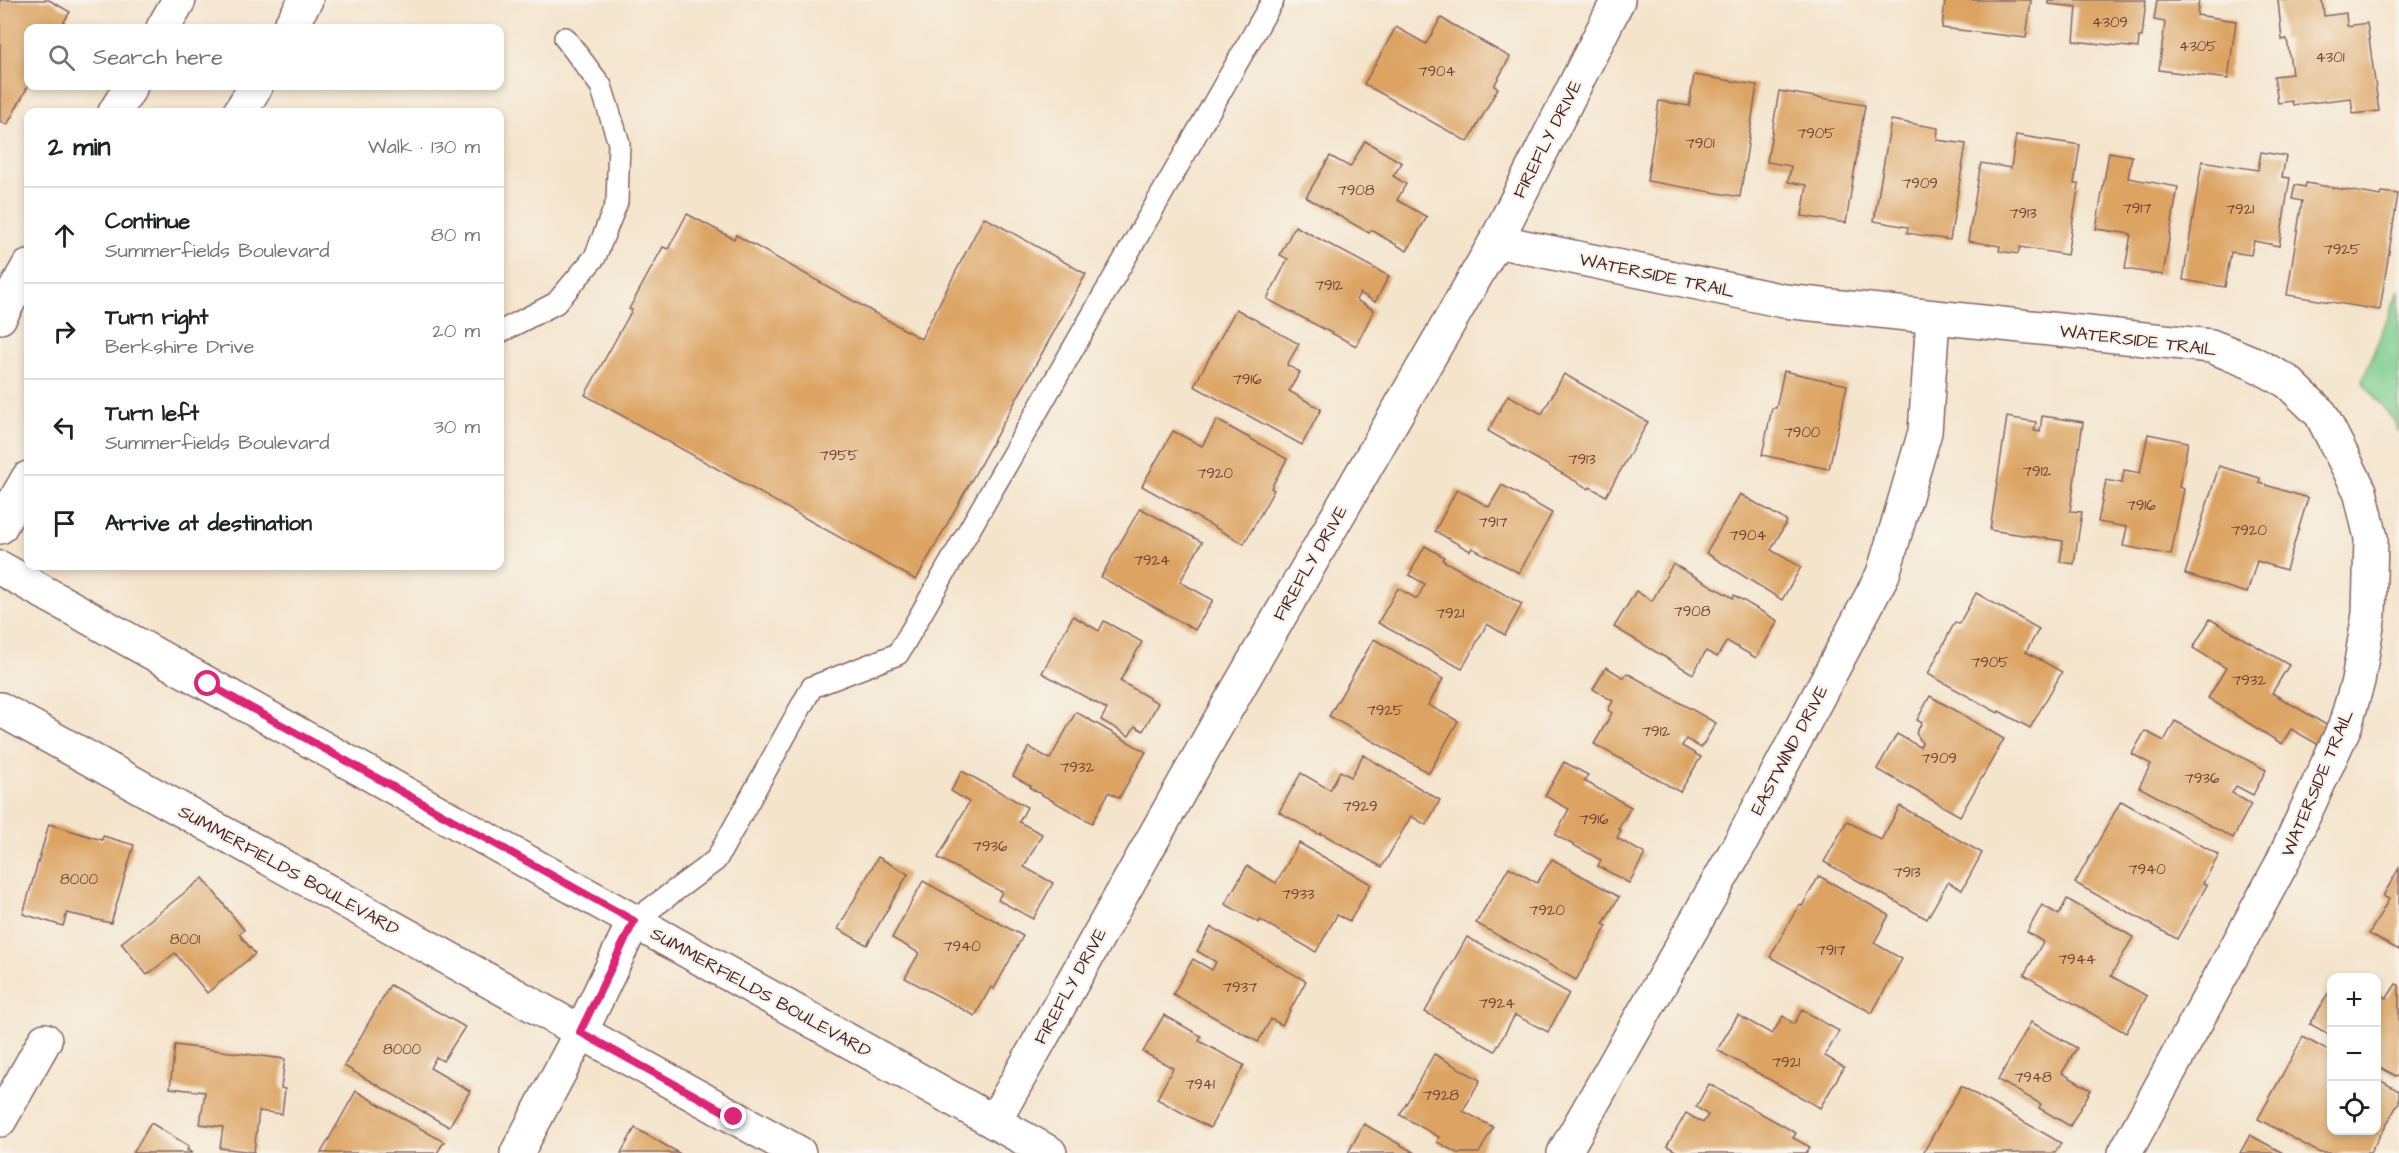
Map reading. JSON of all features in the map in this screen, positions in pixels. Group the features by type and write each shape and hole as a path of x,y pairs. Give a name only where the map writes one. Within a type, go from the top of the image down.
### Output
{"street":[{"path":"165,24 179,0"},
{"path":"291,24 306,0"},
{"name":"FIREFLY DRIVE","path":"994,1122 1209,739 1496,241 1618,0"},
{"path":"118,108 129,90"},
{"path":"242,108 254,90"},
{"name":"WATERSIDE TRAIL","path":"1496,241 1784,302 2211,346 2253,363 2288,382 2321,414 2360,491 2371,538 2369,615 2358,681 2345,726 2281,865 2125,1153"},
{"path":"0,317 24,274"},
{"name":"EASTWIND DRIVE","path":"1564,1153 1741,842 1883,574 1924,432 1933,318"},
{"path":"0,527 24,485"},
{"name":"SUMMERFIELDS BOULEVARD","path":"0,568 1050,1153"},
{"name":"SUMMERFIELDS BOULEVARD","path":"0,709 799,1153"},
{"path":"517,1153 634,921"},
{"path":"0,1120 45,1040"}],"lane":[{"path":"634,921 716,860 812,687 898,654 1273,0"},
{"path":"504,330 556,303 595,257 617,202 619,143 601,86 565,38"}],"green space":[{"path":"2399,290 2399,432 2392,418 2362,381"}],"building":[{"path":"0,0 49,0 70,12 62,24 24,24 24,90 26,90 7,125 0,121"},
{"path":"1945,0 2031,0 2026,38 1942,28"},
{"path":"2048,0 2146,0 2142,37 2139,37 2138,48 2074,41 2077,7 2048,4"},
{"path":"2157,0 2199,0 2197,15 2236,21 2228,79 2159,70 2165,22 2154,20"},
{"path":"2278,0 2322,0 2324,16 2346,13 2347,26 2367,23 2379,111 2353,114 2351,98 2293,105 2292,101 2278,103 2274,76 2292,74 2287,39 2282,40"},
{"path":"1441,18 1510,57 1494,86 1498,88 1468,142 1364,84 1396,27 1426,44"},
{"path":"1694,75 1757,85 1740,197 1647,181 1659,101 1689,106"},
{"path":"1779,91 1865,105 1846,223 1802,216 1807,185 1788,182 1791,166 1767,162"},
{"path":"1891,120 1938,128 1937,140 1966,144 1950,240 1907,233 1908,227 1874,221"},
{"path":"2016,135 2080,145 2074,184 2079,184 2067,255 2020,247 2018,254 1999,251 2000,246 1968,241 1981,163 2011,168"},
{"path":"1365,141 1402,163 1393,176 1406,184 1397,200 1427,217 1407,251 1371,230 1369,233 1306,197 1330,156 1350,167"},
{"path":"2109,152 2132,156 2128,178 2178,187 2163,275 2125,269 2131,234 2096,229"},
{"path":"2261,152 2286,156 2282,177 2290,178 2279,246 2254,241 2251,255 2231,252 2225,287 2183,280 2202,161 2258,170"},
{"path":"2306,183 2381,196 2382,192 2398,194 2380,310 2287,295 2302,201 2292,199 2295,185 2305,187"},
{"path":"687,214 734,239 736,235 921,339 984,217 1086,274 916,580 585,395 632,310 629,309 663,247 668,249"},
{"path":"1295,226 1389,276 1375,302 1360,293 1356,300 1374,310 1356,346 1267,299 1288,259 1280,255"},
{"path":"1236,309 1299,344 1287,365 1300,372 1289,391 1321,409 1302,445 1194,386"},
{"path":"1784,371 1847,385 1829,469 1762,455 1772,408 1776,408"},
{"path":"1564,374 1648,422 1606,496 1590,487 1589,489 1488,431 1508,395 1542,414"},
{"path":"2042,416 2083,422 2070,511 2082,512 2074,564 2060,562 2063,541 1990,530 2007,417 2036,422 2034,431 2040,432"},
{"path":"1217,420 1287,459 1271,488 1274,490 1244,544 1142,486 1173,431 1202,446"},
{"path":"2148,434 2188,442 2179,487 2184,489 2171,555 2123,546 2127,527 2098,522 2106,480 2122,483 2124,470 2140,473"},
{"path":"2219,466 2260,478 2259,483 2308,498 2286,570 2257,561 2247,593 2185,574"},
{"path":"1502,485 1552,513 1519,573 1472,548 1470,551 1435,531 1457,489 1489,507"},
{"path":"1740,494 1787,521 1771,550 1801,567 1782,600 1706,553"},
{"path":"1140,508 1202,542 1180,582 1213,600 1195,630 1101,577"},
{"path":"1425,546 1444,557 1442,560 1522,604 1505,635 1487,624 1462,669 1378,623 1398,588 1417,599 1425,584 1409,575"},
{"path":"1673,564 1733,598 1734,595 1778,621 1756,658 1727,641 1717,657 1706,651 1693,674 1614,627 1636,591 1652,601"},
{"path":"1976,593 2039,629 2026,652 2062,672 2030,728 1928,674 1955,622 1959,624"},
{"path":"1073,616 1099,631 1104,621 1142,642 1120,681 1158,703 1143,731 1135,726 1129,736 1101,720 1107,709 1042,673"},
{"path":"2210,619 2289,665 2272,693 2330,727 2319,745 2291,729 2282,744 2208,698 2226,668 2193,648"},
{"path":"1374,639 1443,679 1428,705 1458,721 1429,773 1329,716"},
{"path":"1606,667 1624,678 1627,673 1716,723 1701,748 1686,739 1682,746 1701,757 1680,792 1594,744 1612,713 1608,710 1613,701 1593,689"},
{"path":"1930,696 2004,739 1960,816 1877,769 1897,734 1920,747 1922,743 1916,733 1922,723 1917,720"},
{"path":"1076,712 1146,752 1119,798 1109,792 1092,823 1013,776 1029,747 1050,759"},
{"path":"2175,721 2266,770 2253,795 2236,786 2232,793 2251,804 2233,838 2139,787 2151,764 2132,754 2145,731 2164,741"},
{"path":"1363,755 1440,800 1426,825 1411,816 1382,867 1279,812 1301,773 1330,790 1340,771 1351,777"},
{"path":"1564,762 1588,775 1584,781 1631,807 1618,829 1621,830 1617,838 1645,854 1629,883 1598,866 1601,860 1555,835 1569,809 1545,796"},
{"path":"962,771 1027,807 1019,822 1042,834 1024,867 1053,883 1033,919 998,900 1002,892 938,858 969,802 951,791"},
{"path":"2121,801 2219,855 2203,883 2207,885 2177,939 2075,883"},
{"path":"1900,806 1982,853 1962,890 1948,882 1927,919 1824,862 1847,821 1881,840"},
{"path":"49,824 102,840 103,836 134,845 111,923 67,913 63,926 23,914"},
{"path":"1299,843 1371,884 1350,921 1337,915 1316,952 1260,920 1259,923 1225,904 1247,866 1276,883"},
{"path":"878,857 908,874 867,945 838,929"},
{"path":"1552,859 1619,897 1603,924 1607,926 1576,980 1476,923 1509,867 1537,883"},
{"path":"2399,868 2399,950 2369,934 2389,899 2383,896"},
{"path":"1819,876 1889,915 1874,943 1902,959 1872,1013 1770,957 1799,905 1802,906"},
{"path":"203,878 244,930 239,934 255,954 207,993 175,953 147,975 121,943"},
{"path":"923,881 1023,936 994,989 991,987 975,1016 905,978 919,953 892,938"},
{"path":"2067,899 2133,937 2111,976 2147,996 2126,1033 2024,975 2043,942 2027,932 2042,905 2059,915"},
{"path":"1211,927 1306,981 1282,1025 1271,1019 1258,1042 1173,994 1193,959 1212,970 1216,962 1197,951"},
{"path":"1467,937 1569,993 1548,1032 1515,1015 1495,1051 1425,1012"},
{"path":"2396,984 2399,985 2399,1074 2396,1076 2381,1068 2381,995 2387,998"},
{"path":"390,985 465,1027 443,1061 436,1057 430,1068 470,1091 449,1127 344,1066"},
{"path":"2327,995 2327,1033 2310,1024"},
{"path":"1802,1010 1839,1031 1825,1056 1844,1067 1820,1108 1717,1050 1738,1015 1772,1034 1783,1016 1794,1024"},
{"path":"1164,1015 1201,1036 1199,1041 1244,1065 1210,1128 1157,1099 1173,1068 1143,1052"},
{"path":"2031,1022 2077,1048 2062,1073 2091,1090 2070,1126 2039,1108 2041,1104 1998,1080"},
{"path":"2303,1037 2327,1050 2327,1135 2380,1135 2370,1153 2320,1153 2258,1119"},
{"path":"175,1045 285,1059 281,1088 285,1089 282,1114 259,1111 254,1152 220,1148 223,1127 200,1124 205,1092 170,1088"},
{"path":"1434,1054 1480,1080 1463,1111 1493,1127 1479,1153 1457,1153 1437,1142 1439,1137 1400,1115"},
{"path":"2381,1081 2399,1091 2399,1102 2381,1134"},
{"path":"1709,1084 1796,1133 1793,1138 1810,1147 1806,1153 1679,1153 1667,1146 1686,1113 1703,1123 1708,1115 1696,1107"},
{"path":"1961,1086 2061,1143 2055,1153 1923,1153"},
{"path":"356,1091 444,1142 437,1153 321,1153"},
{"path":"151,1123 189,1146 187,1150 193,1153 133,1153"},
{"path":"1364,1124 1415,1153 1348,1153"},
{"path":"635,1128 679,1153 621,1153"},
{"path":"2250,1135 2283,1153 2240,1153"}],"route":[{"path":"208,684 634,921 580,1032 734,1117"}]}
